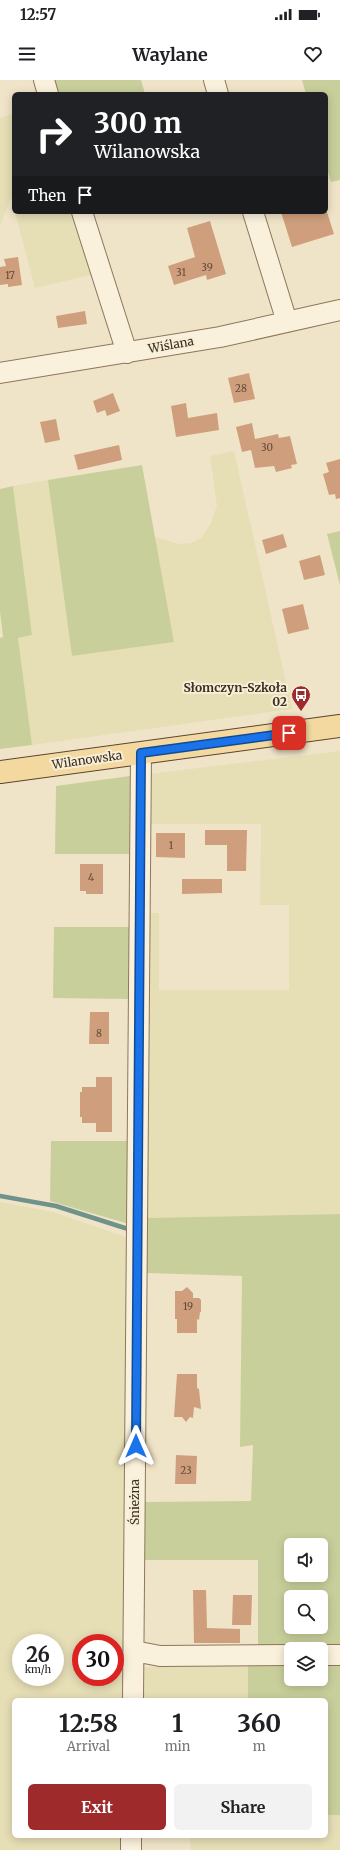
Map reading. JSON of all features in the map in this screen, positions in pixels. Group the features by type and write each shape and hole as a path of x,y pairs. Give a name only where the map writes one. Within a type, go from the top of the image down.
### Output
{"main road":[{"name":"Wilanowska","path":"0,772 340,726"}],"street":[{"path":"44,80 47,92"},
{"path":"214,80 217,92"},
{"path":"83,214 127,353"},
{"path":"254,214 287,322"},
{"name":"Wiślana","path":"0,373 220,337 340,310"},
{"name":"Śnieżna","path":"133,1698 141,753"},
{"path":"134,1651 160,1656 284,1655"},
{"path":"328,1655 340,1655"},
{"path":"131,1838 131,1850"}],"shaded area":[{"path":"12,115 12,201 11,197 0,226 0,118"},
{"path":"16,214 74,214 91,275 35,288"},
{"path":"234,451 292,709 32,745 18,638 32,635 13,486 48,480 72,656 174,642 155,537 179,544 191,543 201,538 211,523 217,506 210,456"},
{"path":"340,751 340,1214 147,1218 148,913 159,913 159,990 289,990 289,905 260,905 261,824 149,824 148,774"},
{"path":"0,1202 53,1212 129,1238 123,1634 72,1634 72,1686 122,1686 122,1698 12,1698 12,1838 120,1838 120,1850 0,1850"},
{"path":"248,1664 248,1698 143,1698 144,1667"},
{"path":"328,1815 340,1815 340,1850 191,1850 190,1838 328,1838"}],"green space":[{"path":"50,80 141,80 144,92 53,92"},
{"path":"302,80 340,80 340,180 331,182 328,172 328,92 305,92"},
{"path":"142,465 174,642 72,656 48,480"},
{"path":"13,486 32,635 18,638 32,745 0,749 0,638 3,637 0,612 0,489"},
{"path":"340,531 340,585 327,534"},
{"path":"130,776 129,854 55,854 56,786"},
{"path":"54,927 129,927 128,999 53,998"},
{"path":"51,1141 130,1141 129,1224 50,1201"},
{"path":"340,1214 340,1650 328,1650 328,1642 284,1642 284,1650 258,1650 258,1560 145,1560 144,1502 251,1501 253,1445 240,1447 242,1276 147,1273 147,1218"},
{"path":"328,1661 340,1661 340,1815 328,1815 328,1698 248,1698 248,1664 284,1663 284,1686 328,1686"}],"building":[{"path":"282,214 328,214 334,234 292,247"},
{"path":"210,221 226,274 207,280 206,275 174,285 168,266 195,257 187,228"},
{"path":"18,257 22,285 8,287 8,284 0,285 0,267 6,266 4,259"},
{"path":"85,311 87,324 58,328 56,316"},
{"path":"249,373 255,399 234,403 228,378"},
{"path":"113,393 120,411 107,416 105,410 97,413 93,401"},
{"path":"186,403 188,418 217,413 219,430 176,437 171,406"},
{"path":"56,419 60,440 45,443 40,422"},
{"path":"252,423 255,439 278,434 279,438 290,436 297,464 291,465 292,468 276,472 274,466 255,468 251,450 242,452 236,427"},
{"path":"119,445 122,460 78,470 74,455"},
{"path":"340,459 340,498 336,499 335,494 329,495 323,474 329,472 326,463"},
{"path":"283,534 287,547 266,554 262,540"},
{"path":"320,555 325,575 304,580 299,561"},
{"path":"303,604 309,629 288,634 282,609"},
{"path":"205,830 247,830 246,871 227,871 227,845 205,845"},
{"path":"156,833 185,833 185,858 156,857"},
{"path":"80,864 103,864 103,894 86,894 86,891 80,891"},
{"path":"182,879 222,879 222,893 182,894"},
{"path":"90,1012 109,1012 109,1044 89,1044"},
{"path":"96,1077 112,1077 112,1132 96,1132 96,1123 82,1123 82,1117 80,1117 80,1092 82,1092 82,1087 96,1087"},
{"path":"187,1287 193,1293 193,1298 199,1298 201,1300 201,1312 199,1320 197,1319 197,1333 177,1333 177,1319 175,1319 175,1291 182,1291"},
{"path":"177,1374 197,1374 197,1388 199,1389 201,1409 194,1407 193,1418 190,1417 186,1422 182,1417 174,1417"},
{"path":"176,1455 197,1456 196,1484 175,1484"},
{"path":"193,1590 206,1590 207,1628 240,1629 240,1643 194,1643"},
{"path":"233,1595 252,1595 251,1625 232,1625"}],"waterway":[{"path":"0,1196 56,1206 128,1229"}],"place":[{"name":"Słomczyn-Szkoła 02","path":"301,712"}],"route":[{"path":"136,1446 141,753 289,733"}]}
